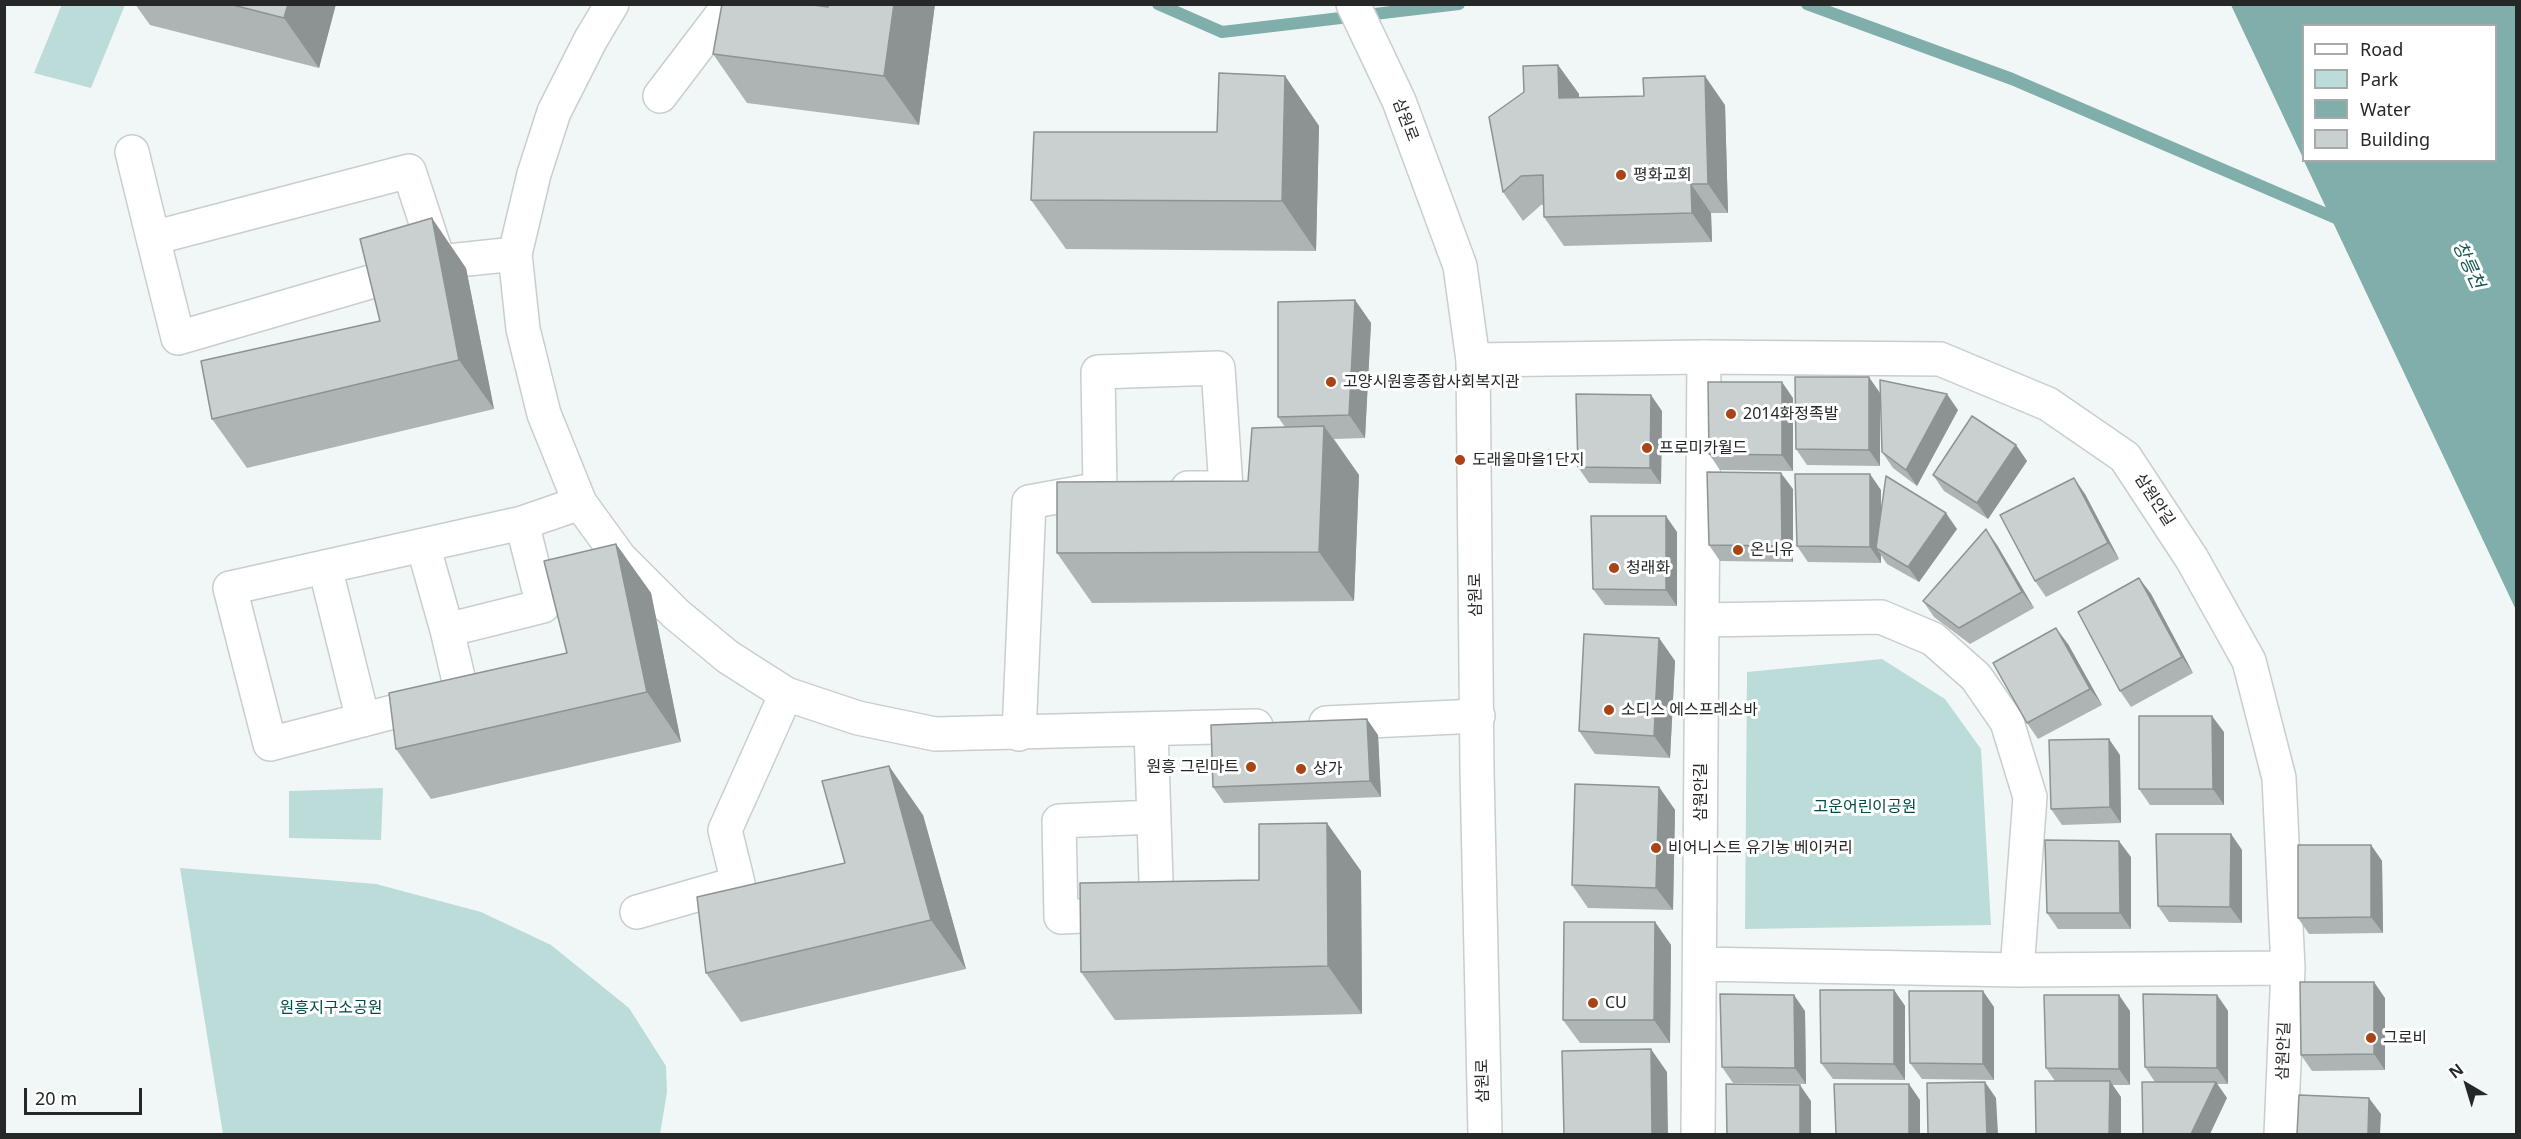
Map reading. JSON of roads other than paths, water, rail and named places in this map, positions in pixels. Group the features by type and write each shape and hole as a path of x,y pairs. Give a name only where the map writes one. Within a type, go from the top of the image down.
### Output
{"street":[{"path":"612,4 591,39 554,112 534,174 515,254 523,329 544,414 580,502 620,558 676,614 728,657 786,694 858,718 935,734 1019,734 1478,717"},
{"path":"660,96 730,4"},
{"name":"삼원로","path":"1353,4 1385,71 1460,266 1473,360 1485,1134"},
{"path":"132,152 178,338 439,262 515,254"},
{"path":"153,238 409,171 439,262"},
{"name":"삼원안길","path":"1698,1134 1704,357"},
{"name":"삼원안길","path":"1473,360 1704,357 1940,359 2048,404 2125,457 2192,559 2249,661 2278,778 2288,968 2281,1134"},
{"path":"1019,734 1029,502 1100,489 1226,488 1218,368 1098,372 1100,489"},
{"path":"423,545 462,694 270,744 230,588 325,567 423,545 522,523 580,502"},
{"path":"447,630 543,606 522,523"},
{"path":"325,567 363,720"},
{"path":"1702,620 1881,617 1933,639 1976,677 2007,722 2030,797 2017,970"},
{"path":"637,912 738,883 725,830 786,694"},
{"path":"1151,729 1154,818 1173,911 1061,917 1059,821 1154,818"},
{"path":"1700,964 2017,970 2288,968"}],"water":[{"name":"창릉천","path":"2231,5 2516,5 2516,610 2304,162 2497,162 2497,24 2302,24 2302,156"}],"waterway":[{"path":"1158,4 1222,32 1459,4"},
{"path":"1807,4 2012,79 2345,222"}],"place":[{"name":"평화교회","path":"1621,175"},
{"name":"고양시원흥종합사회복지관","path":"1331,382"},
{"name":"2014화정족발","path":"1731,414"},
{"name":"프로미카월드","path":"1647,448"},
{"name":"도래울마을1단지","path":"1460,460"},
{"name":"온니유","path":"1738,550"},
{"name":"청래화","path":"1614,568"},
{"name":"소디스 에스프레소바","path":"1609,710"},
{"name":"원흥 그린마트","path":"1251,767"},
{"name":"상가","path":"1301,769"},
{"name":"비어니스트 유기농 베이커리","path":"1656,848"},
{"name":"CU","path":"1593,1003"},
{"name":"그로비","path":"2371,1038"}],"park label":[{"name":"고운어린이공원","path":"1865,807"},
{"name":"원흥지구소공원","path":"331,1008"}]}
